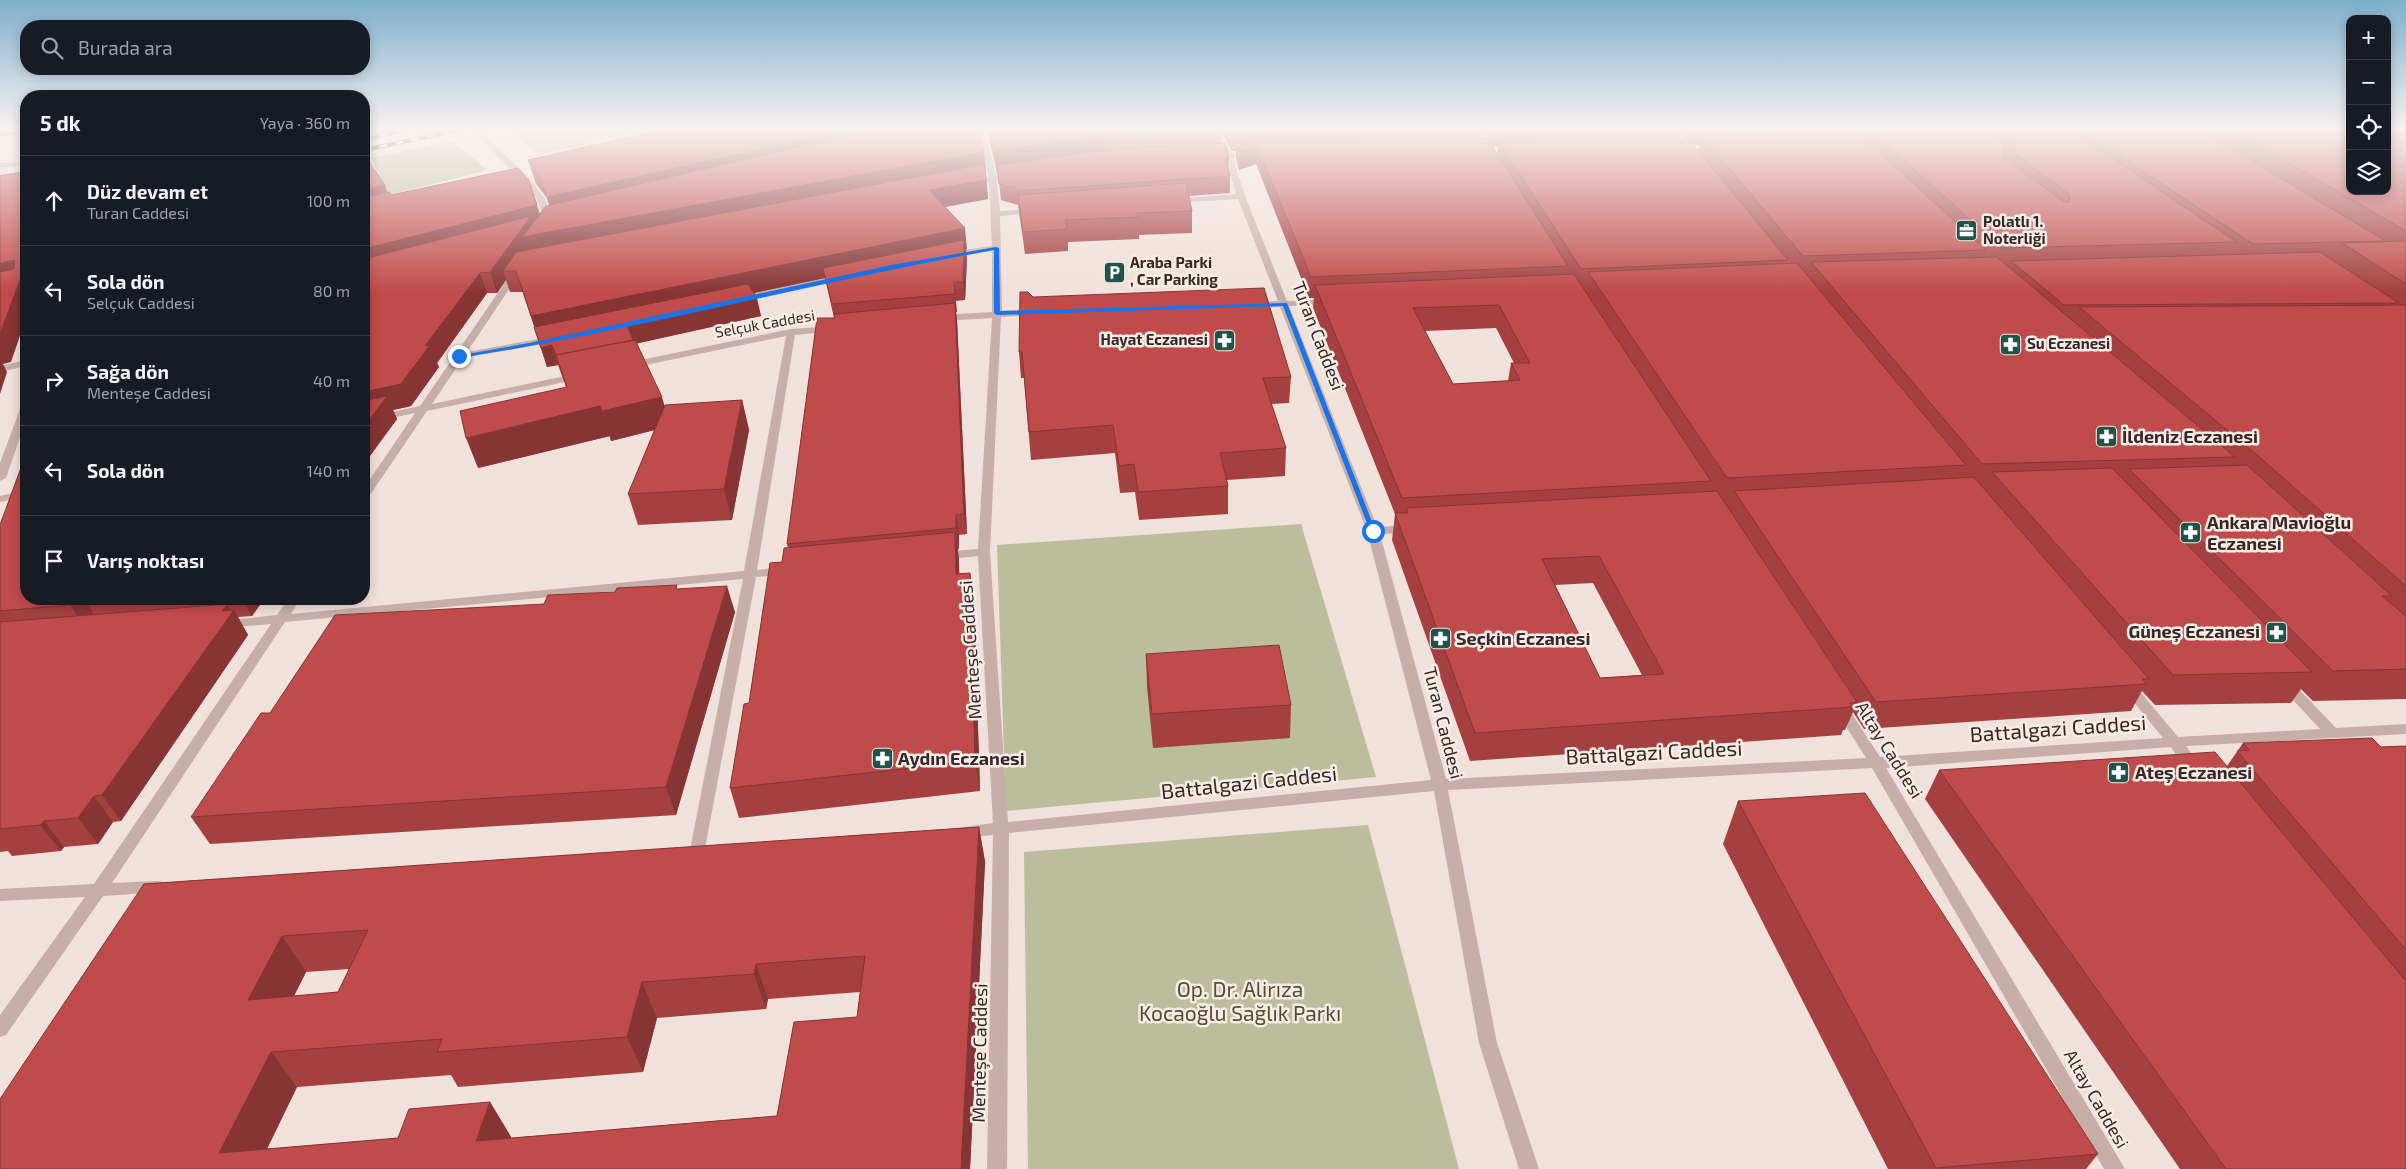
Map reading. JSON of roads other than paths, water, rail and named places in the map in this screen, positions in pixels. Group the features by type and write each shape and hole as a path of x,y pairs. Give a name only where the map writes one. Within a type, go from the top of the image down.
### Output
{"street":[{"path":"529,185 541,199 549,229"},
{"name":"Menteşe Caddesi","path":"994,185 996,214 997,313 984,552 1001,830 997,1169"},
{"name":"Turan Caddesi","path":"1238,185 1373,531 1440,785 1488,1043 1529,1169"},
{"path":"1163,202 1242,196"},
{"path":"996,214 1045,211"},
{"path":"941,257 996,248"},
{"path":"370,487 459,356 524,266"},
{"path":"730,302 854,274"},
{"path":"1246,305 1345,301"},
{"path":"928,320 997,313 1047,311"},
{"name":"Selçuk Caddesi","path":"617,368 791,332 840,328"},
{"path":"698,850 750,574 791,332"},
{"path":"459,356 567,337"},
{"path":"0,369 20,365"},
{"path":"370,420 588,374"},
{"path":"0,478 20,423"},
{"path":"0,499 20,494"},
{"path":"1373,531 1422,528"},
{"path":"925,558 984,552"},
{"path":"211,626 798,570"},
{"path":"0,1029 98,891 290,605"},
{"path":"2118,675 2206,780"},
{"path":"2278,676 2332,733"},
{"name":"Altay Caddesi","path":"1834,696 1876,763 2115,1169"},
{"name":"Battalgazi Caddesi","path":"952,833 1001,830 1440,785 1876,763 2175,742 2406,729"},
{"path":"679,851 718,849"},
{"path":"0,895 98,891 176,885"}],"place":[{"name":"Polatlı 1. Noterliği","path":"1967,231"},
{"name":"Araba Parki , Car Parking","path":"1114,272"},
{"name":"Hayat Eczanesi","path":"1224,340"},
{"name":"Su Eczanesi","path":"2011,344"},
{"name":"İldeniz Eczanesi","path":"2106,437"},
{"name":"Ankara Mavioğlu Eczanesi","path":"2191,533"},
{"name":"Güneş Eczanesi","path":"2276,632"},
{"name":"Seçkin Eczanesi","path":"1440,639"},
{"name":"Aydın Eczanesi","path":"882,759"},
{"name":"Ateş Eczanesi","path":"2119,773"}],"park label":[{"name":"Op. Dr. Alirıza Kocaoğlu Sağlık Parkı","path":"1240,1002"}]}
